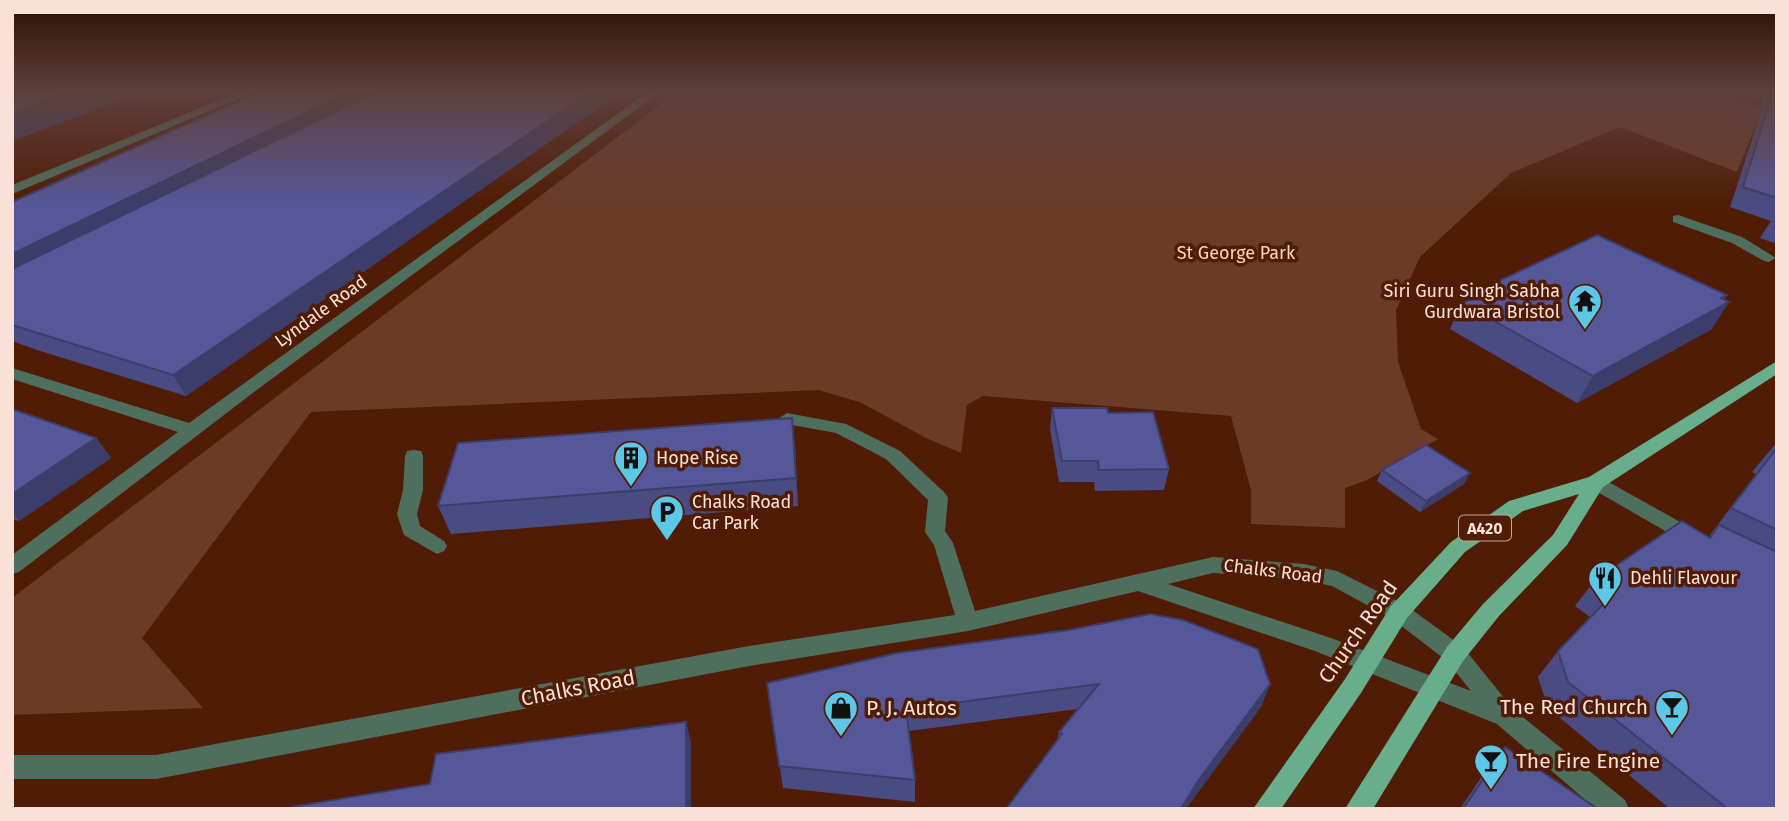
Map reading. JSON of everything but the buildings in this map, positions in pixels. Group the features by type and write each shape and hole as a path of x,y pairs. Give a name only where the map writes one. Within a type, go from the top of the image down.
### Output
{"main road":[{"name":"Church Road","path":"1266,809 1399,612 1458,547 1516,506 1596,482 1777,366"},
{"name":"Church Road","path":"1358,809 1455,654 1491,610 1560,540 1596,482"}],"street":[{"path":"12,190 159,129"},
{"name":"Lyndale Road","path":"12,566 191,430 603,129"},
{"path":"1678,219 1737,240 1773,260"},
{"path":"1717,246 1773,260"},
{"path":"12,373 191,430"},
{"path":"787,419 840,428 893,455 938,498 935,532 943,543 968,622"},
{"path":"414,456 414,490 407,514 411,530 437,545"},
{"path":"1596,482 1652,517 1709,546"},
{"name":"Chalks Road","path":"12,767 156,767 749,656 968,622 1213,565 1304,572 1336,579 1399,612 1455,654 1505,716"},
{"name":"Chalks Road","path":"1140,583 1245,615 1434,685 1505,716"},
{"path":"1505,716 1616,809"}],"green space":[{"name":"St George Park","path":"628,129 1615,129 1511,173 1420,257 1396,310 1398,362 1421,429 1438,439 1367,480 1345,488 1345,528 1251,524 1251,490 1231,416 983,396 967,405 961,453 924,437 862,403 819,390 311,412 142,638 203,708 12,715 12,598"},
{"name":"St George Park","path":"1626,129 1754,129 1737,172"}],"place":[{"name":"Siri Guru Singh Sabha Gurdwara Bristol","path":"1585,331"},
{"name":"Hope Rise","path":"631,488"},
{"name":"Chalks Road Car Park","path":"667,542"},
{"name":"Dehli Flavour","path":"1605,608"},
{"name":"The Red Church","path":"1672,737"},
{"name":"P. J. Autos","path":"841,738"},
{"name":"The Fire Engine","path":"1491,791"}]}
